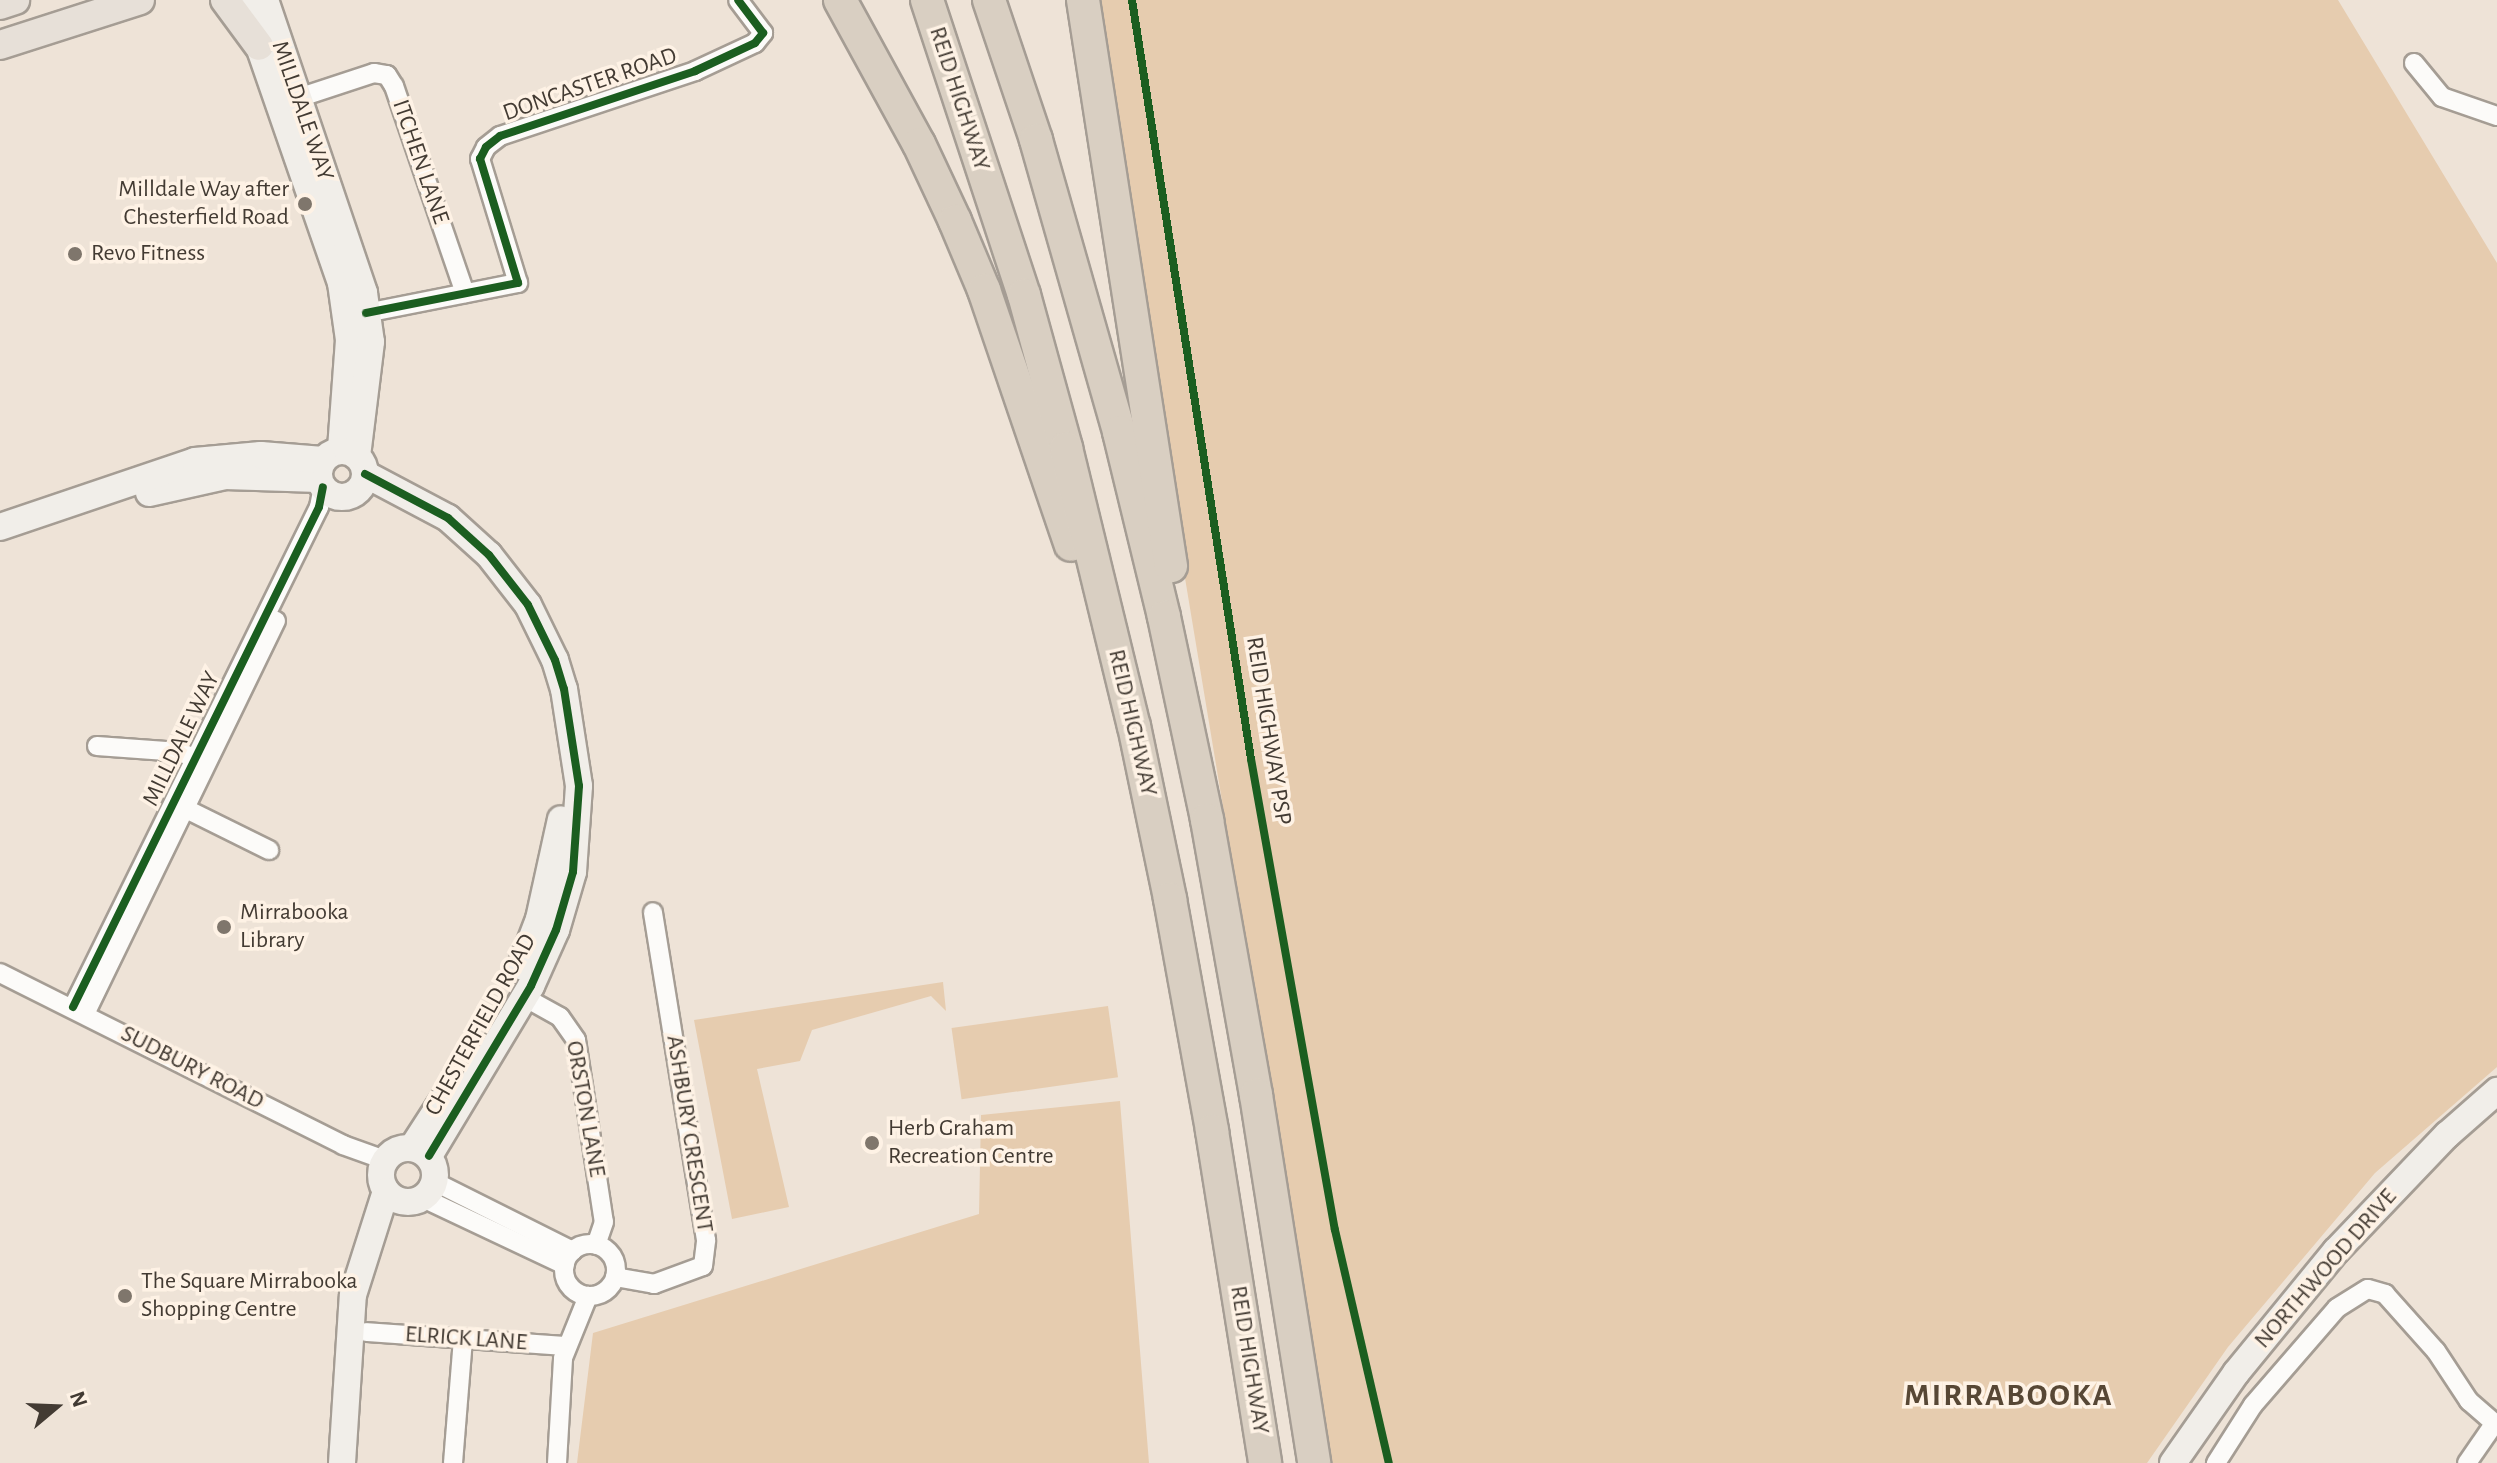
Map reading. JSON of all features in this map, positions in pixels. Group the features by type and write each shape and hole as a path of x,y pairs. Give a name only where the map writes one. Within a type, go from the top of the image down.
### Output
{"highway":[{"path":"840,0 919,144 984,290 1134,726"},
{"name":"REID HIGHWAY","path":"927,0 1024,295 1073,476 1134,726 1170,899 1212,1131 1265,1463"},
{"name":"REID HIGHWAY","path":"989,0 1036,140 1119,432 1164,617 1207,820 1256,1095 1314,1463"},
{"path":"1083,0 1207,820"}],"main road":[{"path":"0,5 15,0"},
{"path":"0,45 140,0"},
{"path":"225,0 259,46"}],"street":[{"name":"MILLDALE WAY","path":"243,0 341,283 349,340 340,474"},
{"name":"MILLDALE WAY","path":"79,1010 340,474 371,342 364,293 265,0"},
{"name":"DONCASTER ROAD","path":"366,313 518,283 480,159 486,147 500,136 695,71 755,43 763,33 738,0"},
{"path":"2414,63 2442,97 2497,116"},
{"name":"ITCHEN LANE","path":"298,98 374,73 387,75 465,293"},
{"name":"CHESTERFIELD ROAD","path":"0,527 195,461 261,455 340,474 411,496 507,577 544,634 564,689 569,761 562,816 539,919 511,988 353,1295 352,1434 358,1463"},
{"name":"CHESTERFIELD ROAD","path":"0,541 164,487 225,476 340,474"},
{"path":"97,746 180,752 202,761"},
{"name":"CHESTERFIELD ROAD","path":"459,1091 524,997 556,930 573,872 579,786 569,761"},
{"path":"180,806 269,850"},
{"name":"ASHBURY CRESCENT","path":"615,1277 654,1284 703,1266 706,1240 653,912"},
{"name":"SUDBURY ROAD","path":"0,973 343,1145 385,1160"},
{"name":"ORSTON LANE","path":"524,997 560,1017 576,1040 604,1222 596,1245"},
{"name":"NORTHWOOD DRIVE","path":"2173,1463 2236,1373 2336,1251 2447,1135 2497,1091"},
{"path":"385,1160 381,1169 414,1179 569,1258"},
{"name":"CHESTERFIELD ROAD","path":"342,1463 352,1434 369,1292 414,1179"},
{"path":"596,1245 611,1254 615,1277 606,1291 588,1296 570,1286 569,1258 596,1245"},
{"path":"2216,1463 2253,1405 2337,1308 2368,1289 2385,1294 2436,1351 2469,1401 2495,1424 2467,1463"},
{"path":"557,1463 567,1346 588,1296"},
{"name":"ELRICK LANE","path":"366,1332 567,1346"},
{"path":"453,1463 463,1338"}],"shaded area":[{"path":"1089,0 2338,0 2497,263 2497,1067 2375,1173 2228,1347 2147,1463 1332,1463"},
{"path":"943,982 946,1011 931,996 812,1030 800,1061 757,1069 789,1207 732,1219 694,1020"},
{"path":"1108,1006 1118,1077 962,1099 952,1028"},
{"path":"1120,1101 1149,1463 577,1463 593,1333 979,1214 981,1115"}],"cycle path":[{"path":"366,313 518,283 480,159 486,147 500,136 695,71 755,43 763,33 738,0"},
{"name":"REID HIGHWAY PSP","path":"1132,0 1251,759 1335,1230 1389,1463"},
{"path":"365,474 448,518 489,555 528,605 555,660 564,689 579,786 573,872 556,930 531,986 429,1156"},
{"path":"73,1007 319,507 323,487"}],"place":[{"name":"Milldale Way after Chesterfield Road","path":"305,204"},
{"name":"Revo Fitness","path":"75,254"},
{"name":"Mirrabooka Library","path":"224,927"},
{"name":"Herb Graham Recreation Centre","path":"872,1143"},
{"name":"The Square Mirrabooka Shopping Centre","path":"125,1296"}],"district":[{"name":"MIRRABOOKA","path":"2009,1395"}]}
